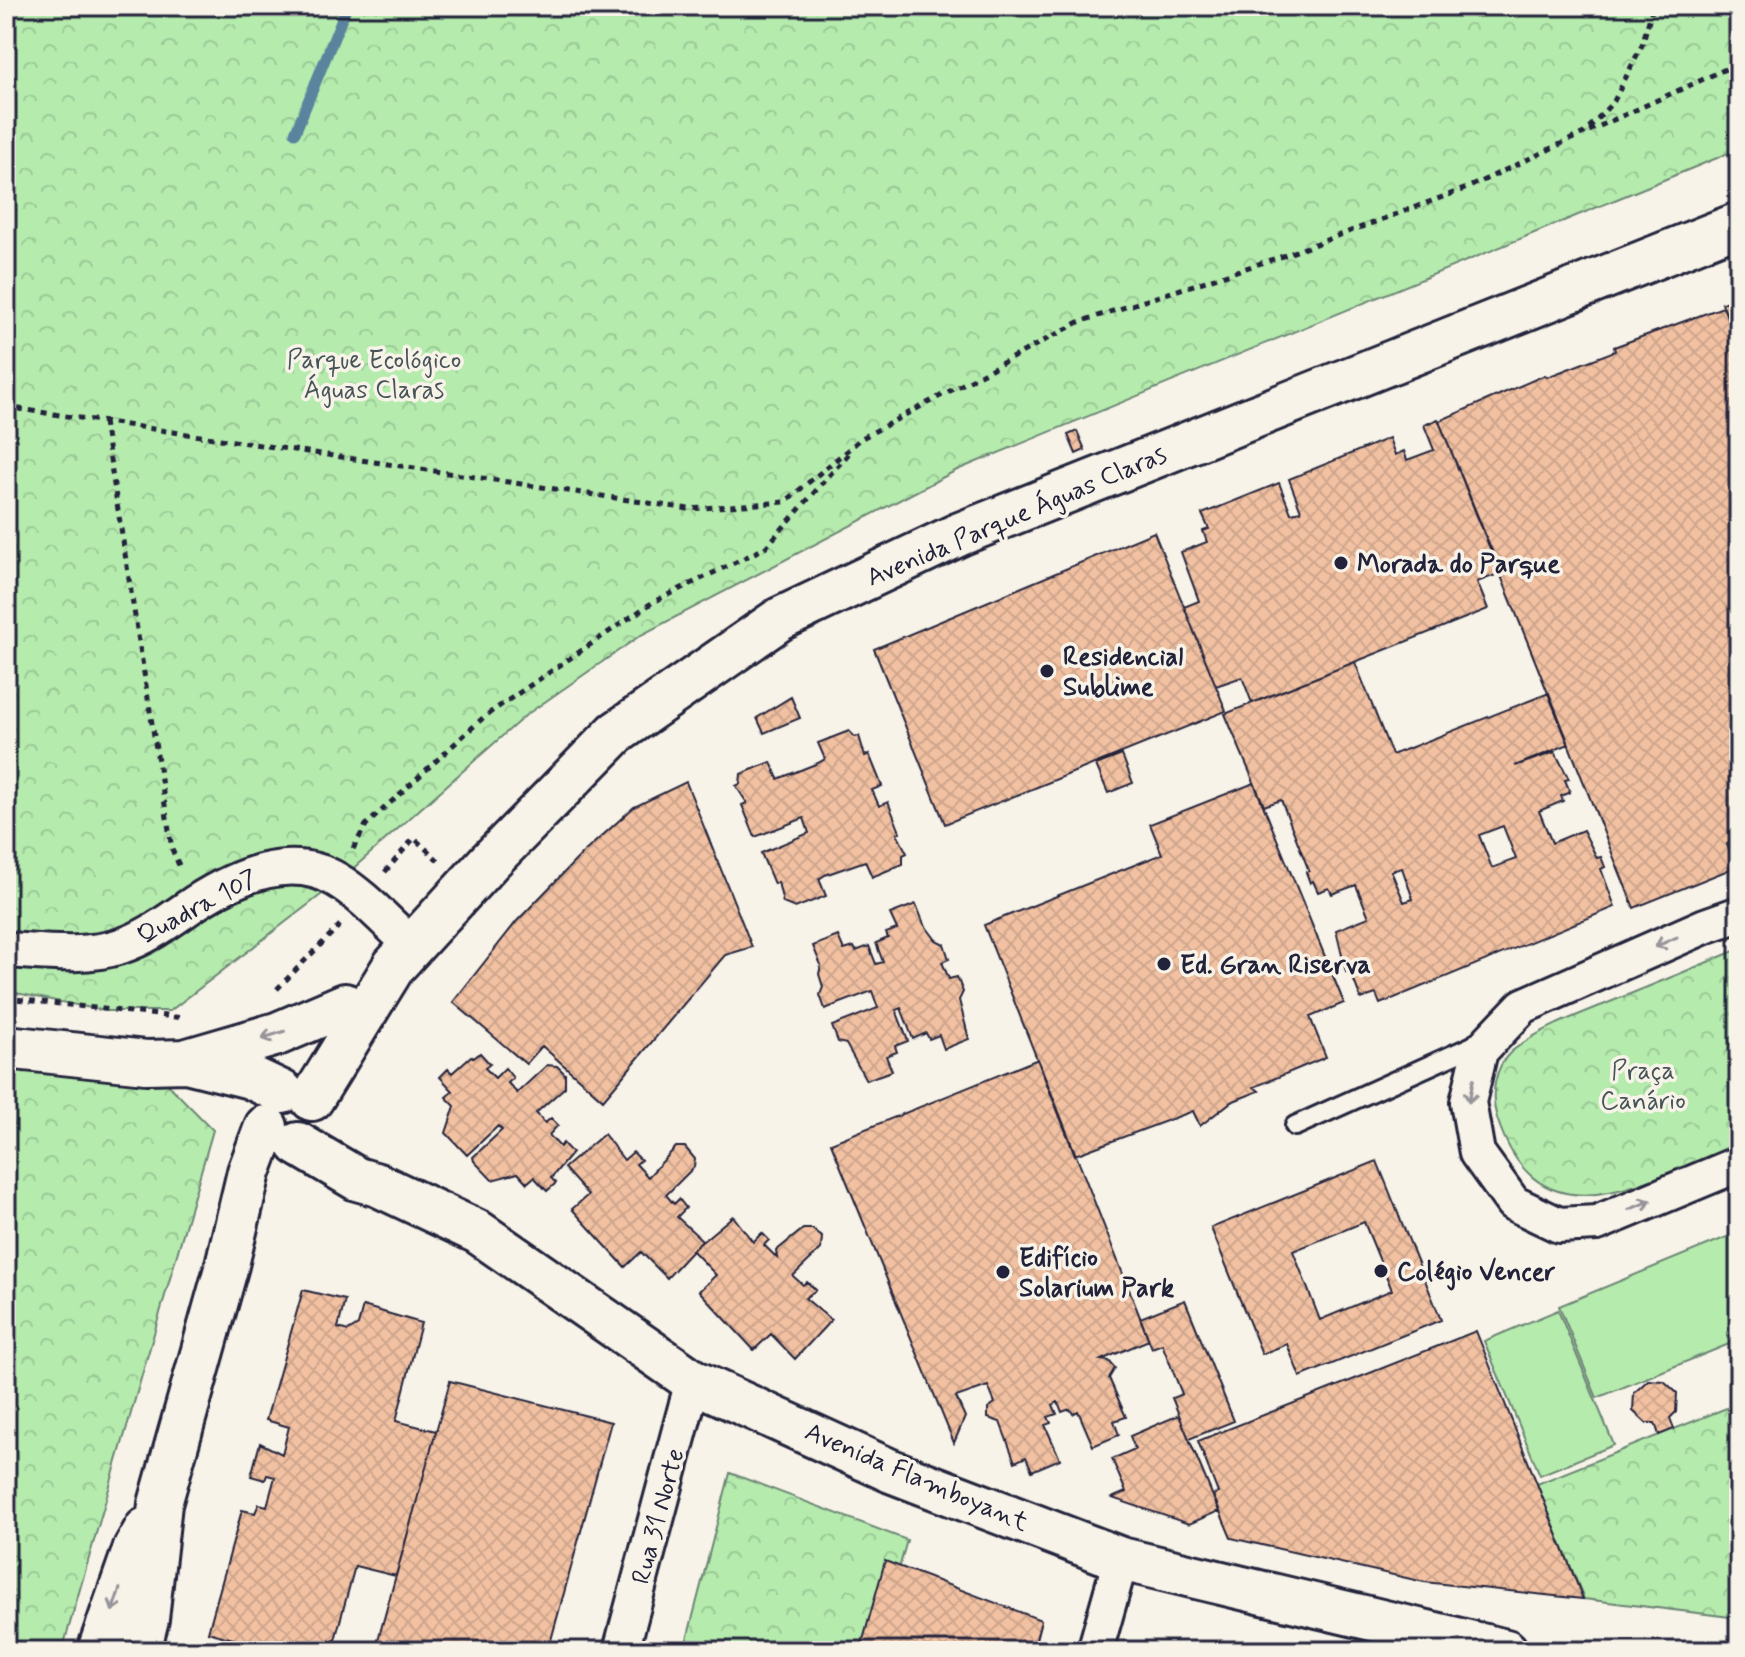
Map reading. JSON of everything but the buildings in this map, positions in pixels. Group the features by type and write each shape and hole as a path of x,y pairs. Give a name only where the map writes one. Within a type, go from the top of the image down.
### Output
{"street":[{"name":"Avenida Parque Águas Claras","path":"139,1651 147,1619 160,1504 227,1265 272,1169 289,1118 345,1005 402,955 616,733 780,619 960,534 1739,224"},
{"name":"Quadra 107","path":"6,950 79,953 120,947 159,929 232,881 267,869 313,870 349,890 402,955"},
{"path":"1739,914 1523,1006 1480,1051 1468,1102 1477,1153 1513,1203 1559,1225 1597,1223 1739,1164"},
{"name":"Avenida Parque Águas Claras","path":"289,1118 402,955"},
{"path":"166,1061 277,1034 345,1005"},
{"name":"Avenida Flamboyant","path":"6,1047 166,1061 216,1092 289,1118 357,1179 378,1185 478,1232 693,1381 891,1471 1121,1559 1486,1649"},
{"name":"Rua 31 Norte","path":"621,1651 693,1381"},
{"name":"Avenida Parque Águas Claras","path":"99,1651 135,1548 160,1504"},
{"path":"1095,1651 1121,1559"}],"lane":[{"path":"1295,1126 1494,1036"}],"path":[{"path":"1584,133 1614,101 1642,45 1653,6"},
{"path":"6,407 689,509 785,502 862,438 1079,322 1340,235 1467,188 1739,63"},
{"path":"104,422 172,849 195,903"},
{"path":"271,994 323,945 349,890 366,825 485,716 653,602 765,548 862,438"},
{"path":"349,890 414,838 466,886"},
{"path":"6,998 196,1020"}],"green space":[{"name":"Parque Ecológico Águas Claras","path":"6,6 1739,6 1739,149 957,470 641,635 526,715 339,881 170,1011 106,1011 6,991"},
{"name":"Praça Canário","path":"1739,949 1739,1143 1635,1186 1601,1194 1569,1194 1540,1183 1516,1159 1497,1118 1495,1082 1506,1058 1523,1043 1559,1023"},
{"path":"6,1056 147,1063 213,1130 62,1651 6,1651"},
{"path":"1739,1232 1739,1340 1597,1398 1559,1306"},
{"path":"1558,1310 1614,1445 1540,1475 1484,1341"},
{"path":"1739,1403 1739,1618 1584,1599 1537,1484"},
{"path":"730,1473 907,1540 876,1651 684,1651"}],"waterway":[{"path":"295,133 347,6"}],"place":[{"name":"Morada do Parque","path":"1341,563"},
{"name":"Residencial Sublime","path":"1047,671"},
{"name":"Ed. Gran Riserva","path":"1164,964"},
{"name":"Colégio Vencer","path":"1381,1271"},
{"name":"Edifício Solarium Park","path":"1003,1272"}]}
